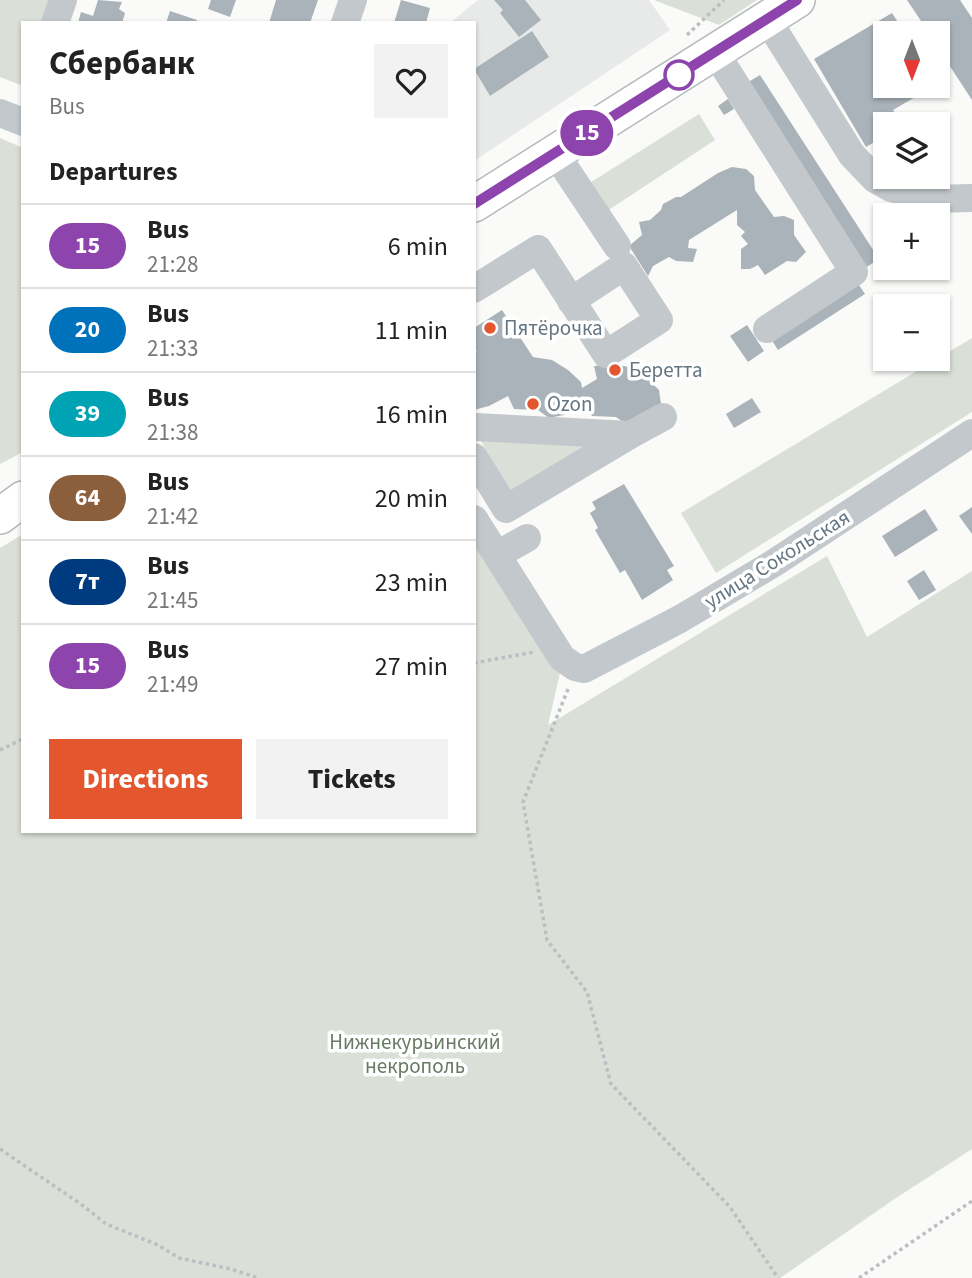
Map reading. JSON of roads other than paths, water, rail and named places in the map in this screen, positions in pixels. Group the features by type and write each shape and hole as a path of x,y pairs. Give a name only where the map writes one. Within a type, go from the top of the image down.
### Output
{"main road":[{"path":"476,203 555,153 701,43 767,19 797,0"},
{"path":"0,496 21,484"},
{"path":"0,516 21,500"}],"street":[{"path":"56,21 63,0"},
{"path":"346,21 353,0"},
{"path":"767,19 852,155 875,180 891,188 932,199 972,198"},
{"path":"701,43 853,272 767,329"},
{"path":"555,153 617,246"},
{"path":"476,288 538,249 571,301"},
{"path":"476,460 506,509 663,417"},
{"path":"476,427 630,435"},
{"name":"улица Сокольская","path":"497,555 566,658 589,667 680,619 774,563 972,433"},
{"path":"476,522 497,555 527,538"}],"place":[{"name":"Пятёрочка","path":"490,328"},
{"name":"Беретта","path":"615,370"},
{"name":"Ozon","path":"533,404"}],"park label":[{"name":"Нижнекурьинский некрополь","path":"415,1054"}]}
